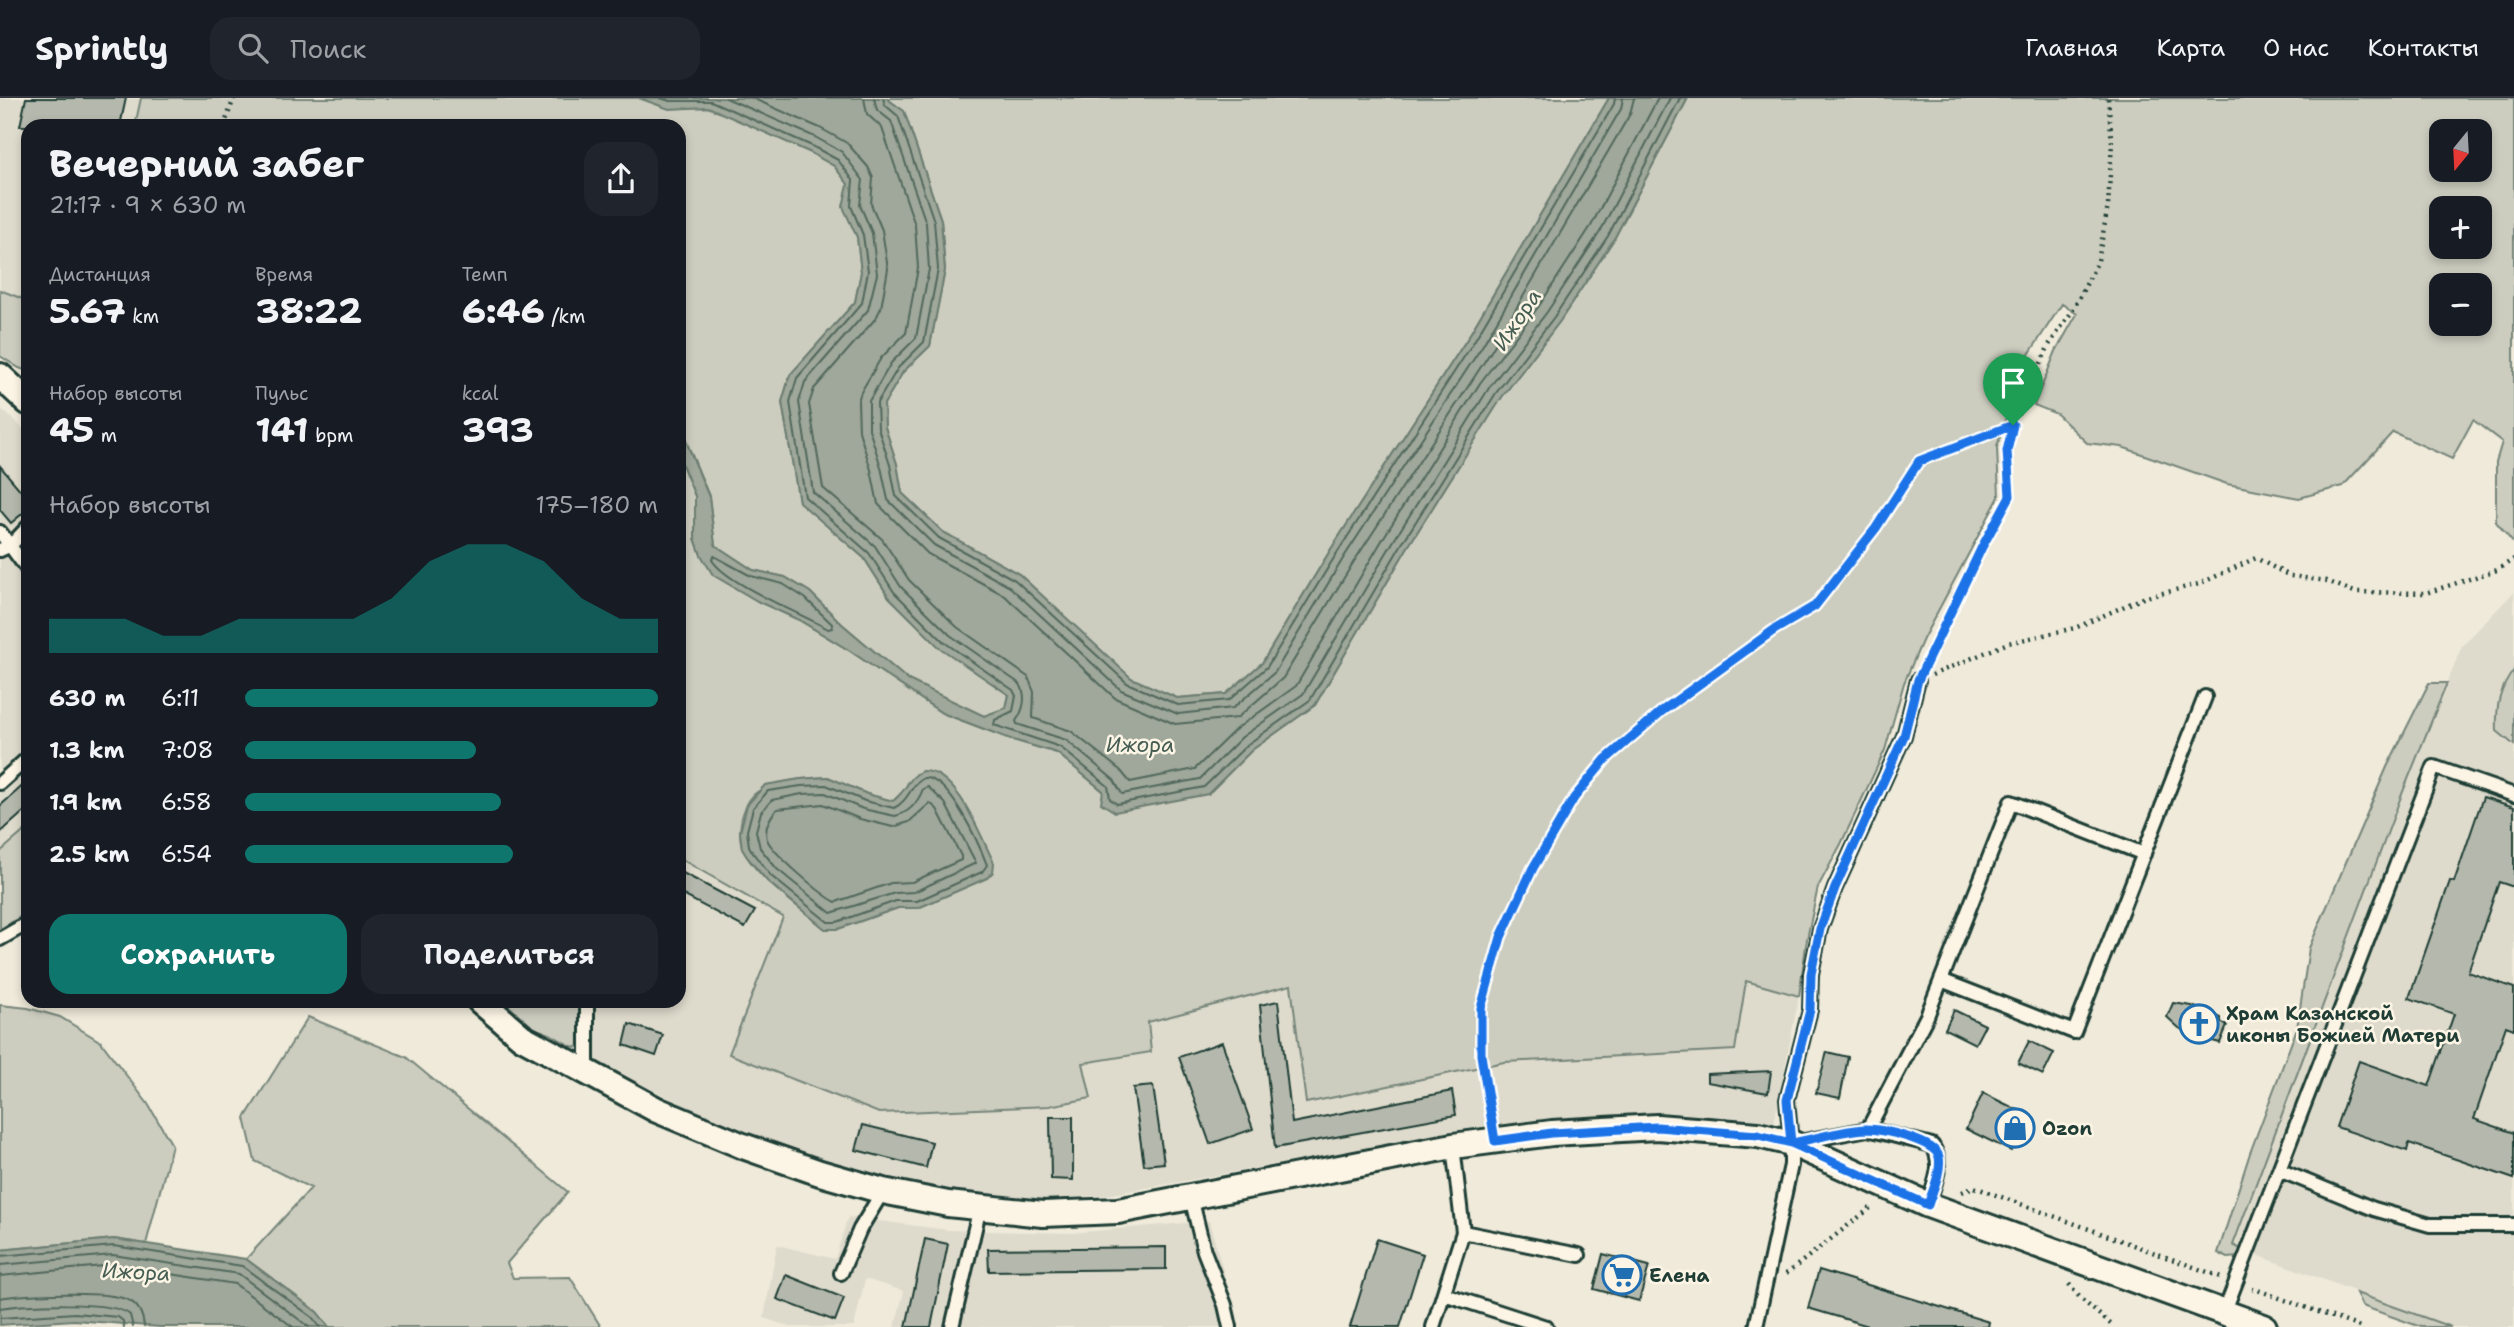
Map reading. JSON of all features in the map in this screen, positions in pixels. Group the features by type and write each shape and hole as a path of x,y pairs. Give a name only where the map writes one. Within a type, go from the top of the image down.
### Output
{"street":[{"path":"0,376 21,396"},
{"path":"488,1008 522,1037 657,1110 743,1146 820,1173 883,1191 948,1204 1043,1214 1118,1211 1453,1146 1552,1133 1657,1127 1758,1135 1791,1143 1928,1205 2264,1327"}],"lane":[{"path":"0,532 5,547 21,563"},
{"path":"5,547 21,533"},
{"path":"1756,1327 1791,1166 1787,1100 1810,1010 1811,974 1820,929 1835,888 1904,736 1918,680"},
{"path":"1941,979 2074,1032 2205,697"},
{"path":"0,783 21,764"},
{"path":"2224,1313 2434,767 2514,795"},
{"path":"1868,1129 1927,1016 2011,802 2144,854"},
{"path":"0,939 21,927"},
{"path":"587,1008 587,1074"},
{"path":"1791,1143 1868,1129 1919,1140 1932,1146 1939,1157 1928,1205"},
{"path":"1433,1327 1463,1232 1453,1146"},
{"path":"2279,1170 2374,1209 2430,1225 2514,1225"},
{"path":"841,1273 860,1229 883,1191"},
{"path":"1191,1197 1204,1251 1225,1305 1230,1327"},
{"path":"951,1327 980,1207"},
{"path":"1463,1232 1579,1255"},
{"path":"1444,1294 1546,1327"}],"path":[{"path":"226,119 234,98"},
{"path":"1918,680 1982,547 2010,496 2007,451 2013,425 2049,345 2073,310 2098,261 2108,206 2112,143 2108,98"},
{"path":"1495,1141 1481,1055 1481,1008 1501,937 1533,868 1574,798 1605,760 1662,711 1774,630 1815,606 1876,528 1919,461 2013,425"},
{"path":"1918,680 2008,643 2075,628 2143,598 2199,584 2256,558 2290,576 2327,581 2354,592 2426,593 2497,570 2514,559"},
{"path":"1928,1205 1974,1187 2360,1327"},
{"path":"1766,1289 1880,1201"},
{"path":"2064,1277 2081,1299 2114,1327"}],"shaded area":[{"path":"0,98 141,98 136,119 21,119 21,298 0,290"},
{"path":"141,98 639,98 669,108 708,107 834,166 848,184 844,207 857,237 861,272 855,302 790,375 782,402 799,501 864,558 889,597 940,647 1009,695 1006,708 984,716 908,680 842,624 810,592 785,577 753,570 715,545 709,496 686,441 686,119 136,119"},
{"path":"886,98 1609,98 1467,339 1331,549 1262,663 1226,694 1177,698 1131,678 1019,574 943,532 902,493 897,464 885,427 884,404 903,372 930,346 945,270 941,220 904,111"},
{"path":"1688,98 2514,98 2514,544 2496,522 2496,462 2502,442 2473,420 2452,459 2393,432 2343,486 2299,498 2227,484 2122,447 2087,443 2057,414 2034,405 2056,351 2077,314 2062,304 2022,365 1997,447 1999,497 1923,639 1904,683 1885,750 1818,887 1799,996 1746,981 1735,1050 1504,1062 1306,1103 1291,985 1148,1022 1151,1052 1083,1063 1091,1098 1049,1106 879,1113 729,1054 783,917 686,862 686,474 695,496 695,538 701,555 759,602 799,620 942,713 1013,740 1057,753 1103,791 1208,794 1252,750 1315,705 1406,550 1502,397 1560,321 1614,239","holes":["828,777 867,794 893,801 906,789 908,782 987,878 918,908 898,908 838,929 826,929 762,876 744,851 740,835 744,810 755,793 767,787 802,779"]},
{"path":"0,290 21,298 21,369 0,356"},
{"path":"0,408 21,427 21,834 0,852"},
{"path":"2514,592 2514,1327 2451,1327 2233,1246 2402,794 2462,646"},
{"path":"2514,670 2514,745 2497,731 2497,722 2502,691"},
{"path":"2429,683 2447,683 2402,794 2233,1245 2243,1250 2239,1257 2228,1258 2218,1253 2250,1153 2297,1028 2309,948 2387,767"},
{"path":"21,834 21,916 0,929 0,852"},
{"path":"686,862 783,917 879,1113 1049,1106 1091,1098 1083,1063 1150,1052 1148,1022 1291,984 1306,1102 1504,1062 1734,1050 1746,981 1799,996 1774,1123 1647,1113 1527,1124 1356,1150 1107,1195 1020,1201 855,1172 763,1141 595,1061 593,1008 686,1008"},
{"path":"0,1005 28,1008 60,1017 101,1042 148,1104 172,1145 146,1244 114,1239 0,1250"},
{"path":"511,1008 580,1008 582,1048 571,1046 534,1028"},
{"path":"308,1017 406,1057 568,1192 507,1263 513,1278 570,1277 601,1327 329,1327 317,1312 246,1259 311,1188 255,1161 245,1118"},
{"path":"848,1217 948,1230 1072,1233 1209,1221 1239,1327 895,1327 904,1291 865,1279 854,1327 790,1327 764,1318 777,1245 835,1259"},
{"path":"2356,1293 2451,1327 2421,1327 2362,1306"}],"water":[{"name":"Ижора","path":"639,98 886,98 904,111 941,220 945,270 930,346 903,372 884,404 885,427 897,464 902,493 943,532 1019,574 1131,678 1177,698 1226,694 1262,663 1331,549 1467,339 1609,98 1688,98 1614,239 1560,321 1502,397 1406,550 1315,705 1252,750 1208,794 1115,812 1101,803 1103,791 1057,753 1013,740 942,713 799,620 759,602 713,575 695,538 695,496 686,474 686,441 709,497 715,545 753,570 785,577 810,592 842,624 908,680 984,716 1006,708 1009,695 940,648 889,597 864,558 799,502 782,402 790,375 855,302 861,272 857,237 843,207 848,184 834,166 809,152 708,107 669,109"},
{"path":"922,771 935,773 946,781 966,806 994,863 993,872 987,878 918,908 898,908 838,929 825,929 767,881 742,849 740,832 747,805 765,785 828,777 867,794 893,801 913,777"},
{"name":"Ижора","path":"114,1239 246,1259 317,1312 329,1327 160,1327 74,1320 0,1325 0,1250"}],"building":[{"path":"26,98 126,98 122,119 22,119"},
{"path":"0,466 21,491 21,515 11,523 0,510"},
{"path":"21,787 21,814 0,833 0,806"},
{"path":"2483,797 2514,807 2514,887 2499,882 2468,972 2514,988 2514,1029 2506,1026 2474,1119 2514,1133 2514,1179 2409,1143 2407,1151 2336,1127 2359,1061 2429,1086 2454,1014 2409,998 2450,881 2454,882"},
{"path":"686,875 755,911 745,928 686,897"},
{"path":"1278,1001 1292,1123 1452,1091 1456,1115 1275,1148 1260,1005"},
{"name":"Храм Казанской иконы Божией Матери","path":"2173,1003 2192,1006 2221,1018 2221,1022 2227,1026 2220,1043 2179,1028 2167,1017"},
{"path":"1954,1010 1985,1025 1975,1044 1945,1029"},
{"path":"629,1024 663,1035 656,1056 624,1045"},
{"path":"2029,1041 2054,1053 2043,1075 2018,1063"},
{"path":"1222,1042 1253,1129 1210,1144 1179,1057"},
{"path":"1827,1052 1848,1057 1840,1098 1816,1093"},
{"path":"1771,1071 1768,1093 1707,1082 1707,1074"},
{"path":"1153,1086 1164,1163 1144,1165 1133,1088"},
{"path":"1983,1093 2028,1115 2011,1151 1966,1129"},
{"path":"1050,1117 1073,1117 1073,1180 1051,1179"},
{"path":"863,1125 932,1142 926,1168 856,1150"},
{"path":"925,1239 948,1244 931,1327 906,1327"},
{"path":"1377,1239 1423,1254 1400,1327 1350,1327"},
{"path":"1166,1247 1166,1269 989,1271 988,1249"},
{"name":"Елена","path":"1603,1254 1649,1266 1639,1301 1594,1289"},
{"path":"1819,1270 1989,1322 1988,1327 1872,1327 1808,1308"},
{"path":"786,1275 844,1298 835,1321 777,1299"}],"place":[{"name":"Храм Казанской иконы Божией Матери","path":"2199,1024"},
{"name":"Ozon","path":"2015,1128"},
{"name":"Елена","path":"1622,1275"}],"route":[{"path":"2013,425 1919,461 1876,528 1815,606 1774,630 1662,711 1605,760 1574,798 1533,868 1501,937 1481,1008 1481,1055 1495,1141 1552,1133 1657,1127 1758,1135 1791,1143 1928,1205 1939,1157 1932,1146 1919,1140 1868,1129 1791,1143 1787,1100 1810,1010 1811,974 1820,929 1835,888 1904,736 1918,680 1982,547 2010,496 2007,451 2013,425"}]}
